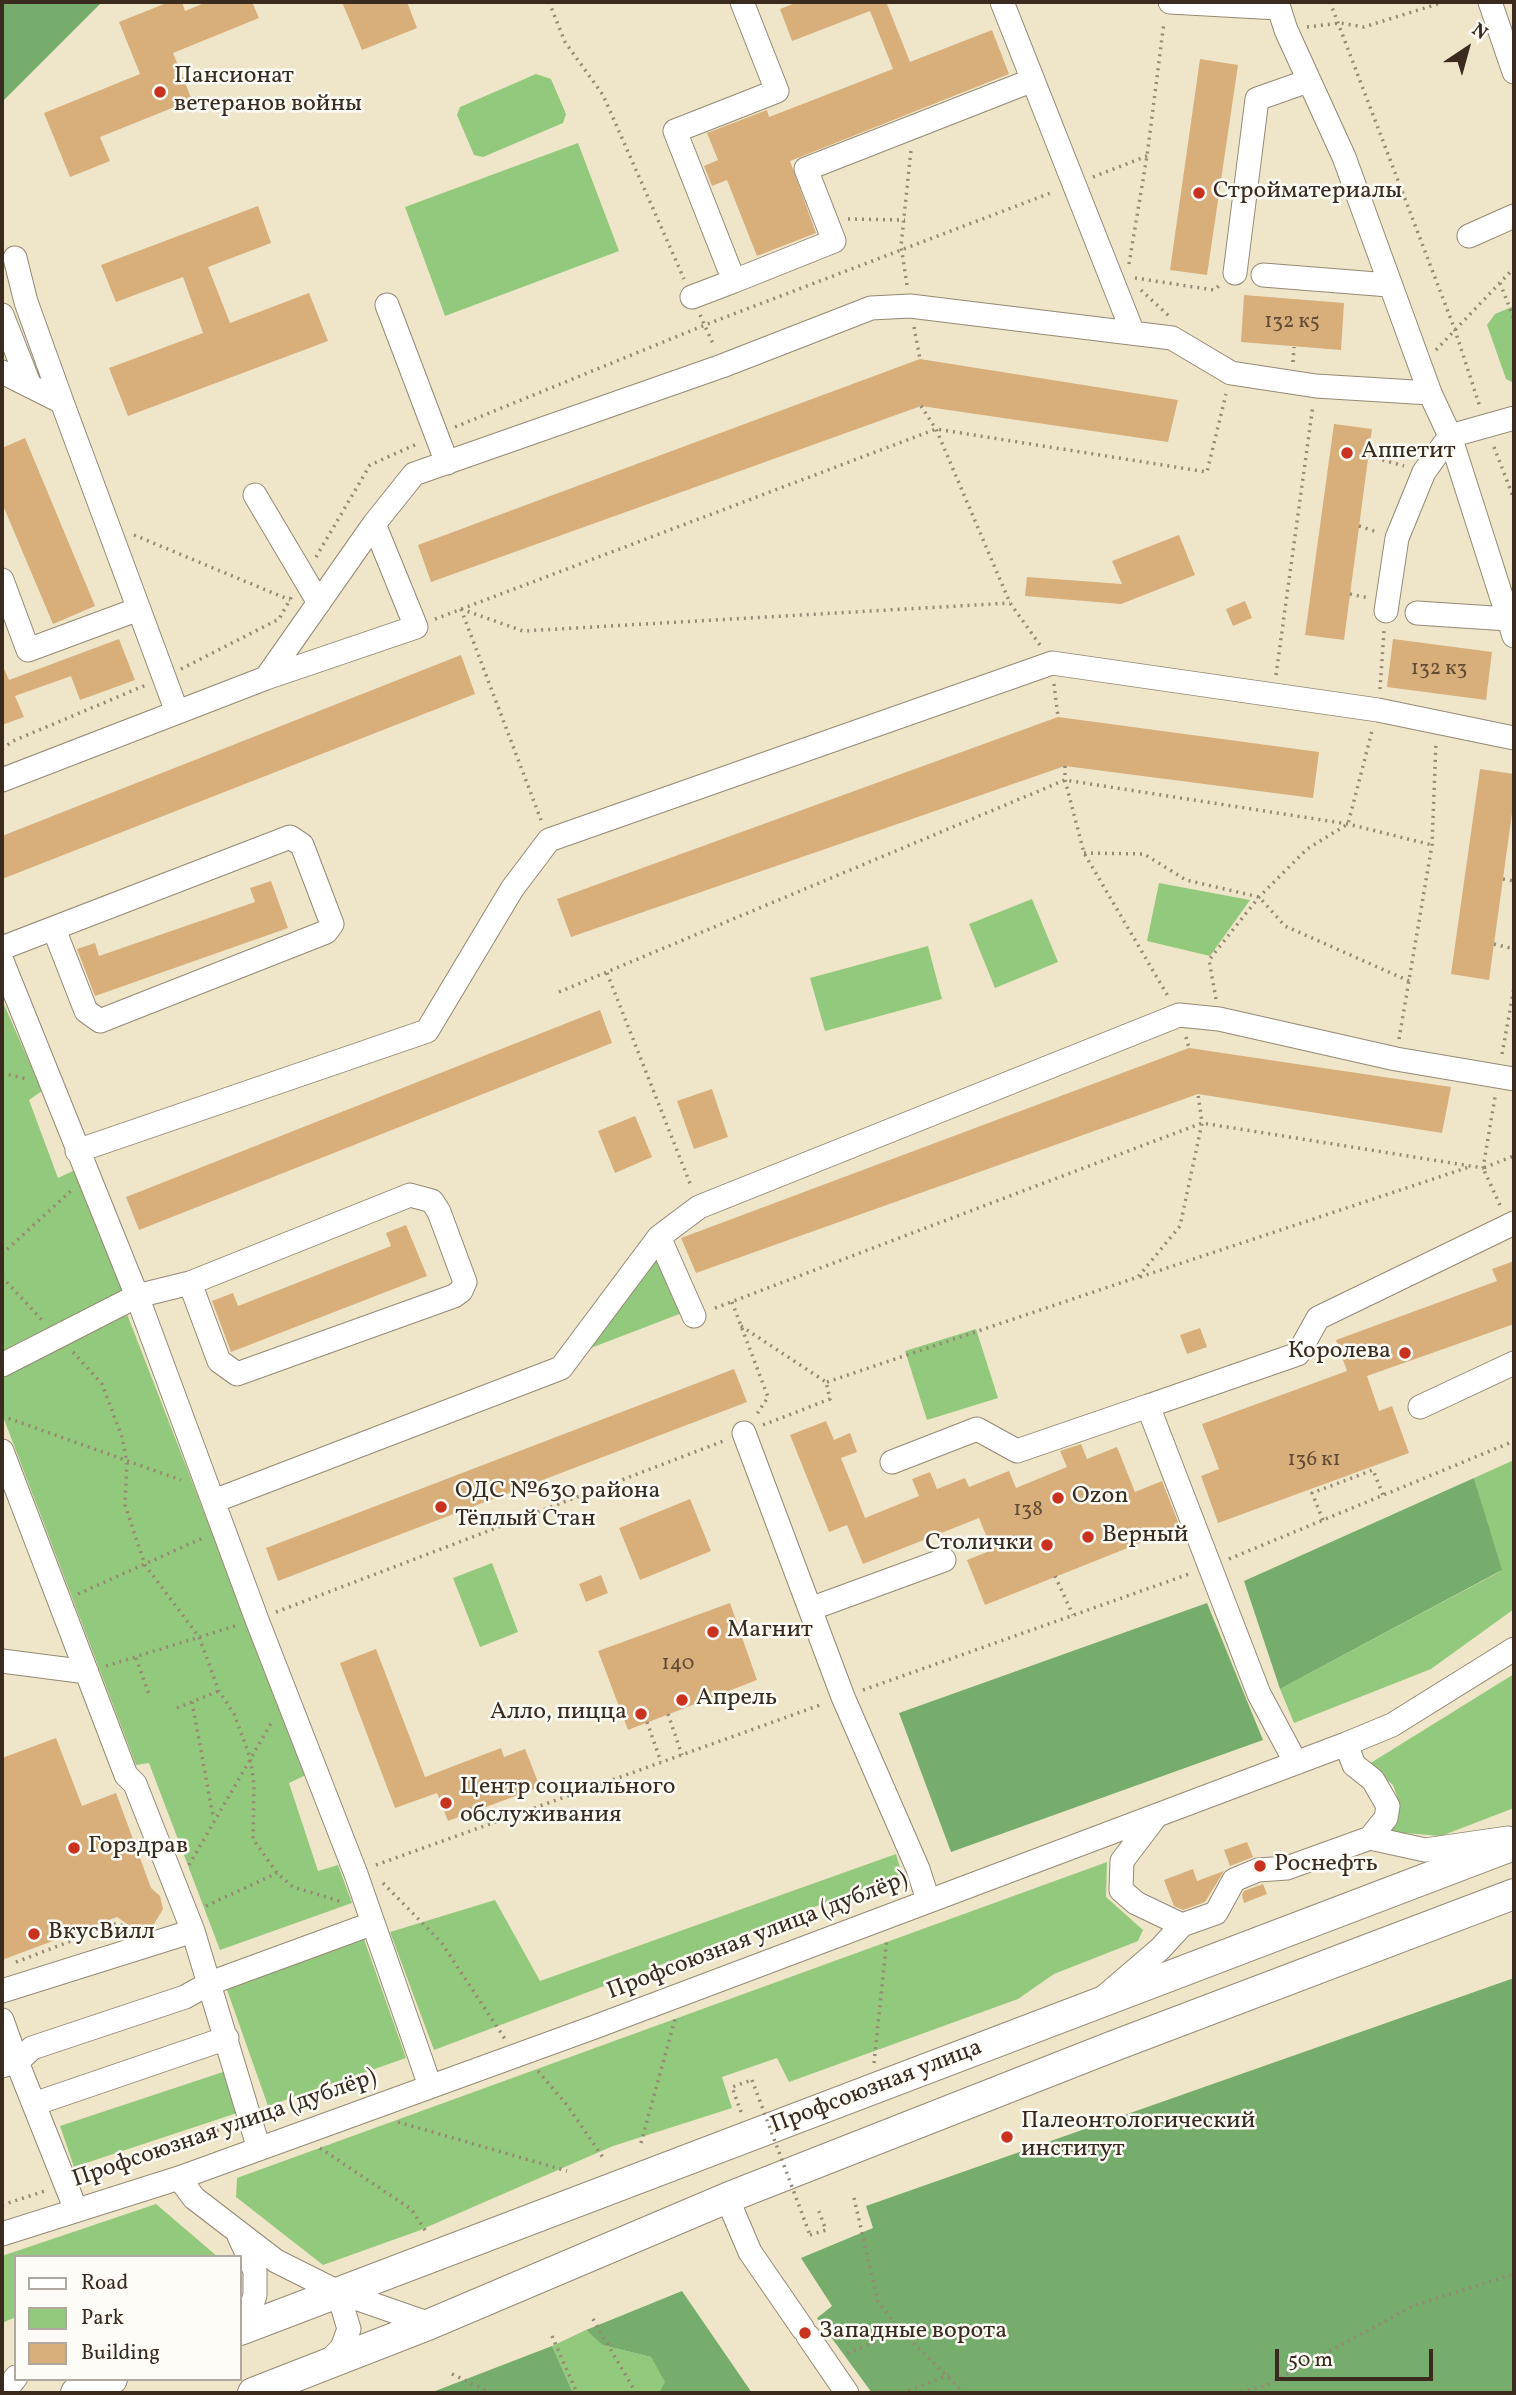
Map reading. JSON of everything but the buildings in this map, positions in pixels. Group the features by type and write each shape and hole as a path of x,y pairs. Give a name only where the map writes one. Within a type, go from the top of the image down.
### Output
{"main road":[{"name":"Профсоюзная улица","path":"242,2329 1514,1844"},
{"name":"Профсоюзная улица","path":"253,2393 298,2385 326,2365 430,2324 727,2198 1111,2047 1514,1894"},
{"path":"76,2393 107,2381"}],"street":[{"path":"734,281 675,131 777,91 742,2"},
{"path":"1002,2 1133,333"},
{"path":"1490,2 1514,72"},
{"path":"1173,12 1280,13 1308,81 1345,157 1430,393 1450,436 1511,628 1417,613"},
{"path":"692,297 834,241 806,169 1033,80"},
{"path":"1235,273 1257,99 1308,81"},
{"path":"1469,236 1514,216"},
{"path":"15,258 26,302 136,610 177,712"},
{"path":"1263,275 1390,285"},
{"path":"387,305 447,463"},
{"path":"266,678 374,524 414,474 722,366 871,308 910,306 1172,338 1231,373 1316,386 1430,393"},
{"path":"2,315 30,386"},
{"path":"2,372 62,402"},
{"path":"1386,611 1397,538 1424,472 1450,436 1514,418"},
{"path":"255,495 319,603"},
{"path":"2,780 266,678 415,627 374,524"},
{"path":"2,580 28,650 136,610"},
{"path":"77,1151 427,1031 512,889 549,840 1052,663 1378,710 1437,720 1514,738"},
{"path":"2,948 290,837 302,845 332,924 326,932 100,1021 89,1016 86,1011 54,929"},
{"path":"2,961 137,1296 287,1698 362,1871 368,1915 430,2086"},
{"path":"212,1494 561,1368 659,1237 699,1207 1179,1015 1219,1018 1396,1059 1506,1077"},
{"path":"2,1365 137,1296 190,1283 410,1195 432,1201 439,1212 465,1282 461,1291 454,1296 237,1374 230,1372 219,1361 190,1283"},
{"path":"892,1462 977,1429 1017,1451 1298,1354 1318,1318 1512,1224"},
{"path":"659,1237 694,1316"},
{"path":"1420,1407 1514,1363"},
{"path":"1148,1406 1259,1694 1296,1762"},
{"path":"744,1433 842,1697 918,1869 928,1900"},
{"path":"2,1451 126,1775 135,1784 190,1924 259,2149"},
{"path":"810,1609 944,1560"},
{"name":"Профсоюзная улица (дублёр)","path":"2,2234 178,2178 430,2086 526,2061 682,1993 1346,1744 1392,1725 1514,1649"},
{"path":"2,1661 87,1672"},
{"path":"1094,2005 1160,1948 1182,1925 1216,1913 1234,1880 1258,1870 1287,1868 1370,1838 1386,1818 1388,1806 1373,1780 1354,1765 1346,1744"},
{"path":"1156,1817 1122,1861 1121,1890 1136,1903 1182,1925"},
{"path":"1370,1838 1425,1850 1514,1837"},
{"path":"9,2064 32,2048 185,1997 210,1983 368,1915"},
{"path":"2,1991 190,1924"},
{"path":"2,2020 9,2064 34,2104 76,2210"},
{"path":"34,2104 227,2038"},
{"path":"178,2178 194,2198 276,2261 338,2292 430,2324"},
{"path":"727,2198 750,2252 847,2393"},
{"path":"238,2233 255,2270 255,2295 251,2308 242,2320"},
{"path":"326,2365 342,2348 349,2329 338,2292"}],"path":[{"path":"549,2 565,42 603,95 722,366"},
{"path":"1330,2 1455,330 1486,427 1514,499"},
{"path":"1280,13 1364,27 1444,2"},
{"path":"1126,277 1147,156 1164,22 1173,12"},
{"path":"912,127 901,246 920,359"},
{"path":"826,219 905,220"},
{"path":"1433,353 1514,268"},
{"path":"1126,277 1214,290 1235,273"},
{"path":"1126,277 1174,321"},
{"path":"1500,283 1514,319"},
{"path":"415,627 936,429 1207,472 1231,373"},
{"path":"1273,694 1316,386"},
{"path":"461,609 523,631 1010,603 936,429 921,407"},
{"path":"1369,456 1424,472"},
{"path":"106,523 290,600"},
{"path":"461,609 549,840"},
{"path":"1219,1018 1209,960 1259,897 1307,849 1348,824 1378,710 1386,611"},
{"path":"2,749 13,741 164,677"},
{"path":"1396,1059 1432,845 1437,720"},
{"path":"1065,766 1065,780 1084,853 1179,1015 1189,1048"},
{"path":"559,992 1065,780 1348,824 1432,845"},
{"path":"1084,853 1144,854 1186,880 1259,897 1285,926 1409,981"},
{"path":"1503,879 1514,881"},
{"path":"1494,944 1514,949"},
{"path":"607,973 699,1207"},
{"path":"1512,1224 1483,1168 1506,1077 1514,988"},
{"path":"1138,1278 1180,1226 1202,1123 1198,1094"},
{"path":"694,1316 1202,1123 1483,1168 1514,1156"},
{"path":"826,1382 1472,1166"},
{"path":"2,1254 87,1176"},
{"path":"2,1277 102,1384 122,1437 127,1463 125,1505 145,1565 199,1637 219,1691 234,1714 250,1757 254,1784 253,1839 277,1873 293,1886 368,1915"},
{"path":"731,1301 768,1398 744,1433"},
{"path":"87,1672 257,1620 830,1399 826,1382 741,1326"},
{"path":"2,1416 212,1494"},
{"path":"604,2159 567,2105 526,2061 441,1942 362,1871 1210,1566 1514,1441"},
{"path":"1323,1520 1312,1493 1373,1470 1383,1495"},
{"path":"1350,1474 1352,1480"},
{"path":"60,1602 224,1528"},
{"path":"1055,1576 1073,1615"},
{"path":"136,1658 150,1697"},
{"path":"177,1708 219,1691"},
{"path":"176,1889 214,1818 287,1698"},
{"path":"192,1702 214,1818"},
{"path":"668,1714 682,1755"},
{"path":"648,1723 662,1762"},
{"path":"190,1924 277,1873"},
{"path":"873,2065 888,1935"},
{"path":"41,1945 43,1951"},
{"path":"642,2143 682,1993"},
{"path":"741,2112 732,2087 752,2080 810,2235 826,2230 818,2209"},
{"path":"2,2205 250,2119"},
{"path":"389,2119 567,2171"},
{"path":"299,2134 411,2209 427,2233"},
{"path":"853,2198 878,2302 902,2332 949,2375 964,2393"},
{"path":"1234,2393 1265,2386 1415,2305 1514,2274"},
{"path":"593,2319 636,2393"},
{"path":"825,2361 902,2332"},
{"path":"552,2336 577,2393"},
{"path":"452,2374 492,2393"},
{"path":"902,2393 949,2375"}],"green space":[{"path":"2,2 102,2 2,102"},
{"path":"536,74 551,79 566,114 563,123 483,157 474,155 457,115 460,107"},
{"path":"578,143 619,251 445,316 405,207"},
{"path":"1514,306 1514,383 1506,379 1487,325 1495,314"},
{"path":"1159,883 1250,900 1210,956 1147,941"},
{"path":"1032,899 1058,962 995,988 969,924"},
{"path":"928,946 942,999 825,1031 810,978"},
{"path":"2,1000 42,1091 29,1100 58,1178 75,1170 126,1291 2,1352"},
{"path":"657,1254 682,1313 583,1351"},
{"path":"127,1314 306,1775 289,1783 318,1871 338,1865 352,1903 220,1950 149,1763 136,1765 2,1414 2,1375"},
{"path":"976,1329 998,1398 927,1420 905,1351"},
{"path":"1514,1460 1514,1609 1431,1669 1294,1723 1280,1689 1501,1571 1474,1478"},
{"path":"1474,1478 1502,1570 1280,1689 1244,1581"},
{"path":"492,1563 518,1632 480,1647 453,1578"},
{"path":"1207,1603 1263,1740 951,1852 899,1713"},
{"path":"1514,1674 1514,1808 1441,1836 1391,1832 1398,1815 1398,1799 1393,1785 1369,1764"},
{"path":"896,1854 902,1874 434,2050 390,1932 495,1900 540,1981"},
{"path":"1107,1862 1106,1897 1143,1930 1138,1941 1054,1974 1018,1999 789,2082 777,2058 722,2077 732,2108 613,2146 418,2231 323,2265 236,2197 237,2178"},
{"path":"364,1939 406,2058 268,2106 226,1987"},
{"path":"1514,1978 1514,2393 872,2393 817,2318 832,2306 801,2258 873,2228 866,2206"},
{"path":"223,2072 237,2113 74,2167 60,2126"},
{"path":"156,2204 216,2255 14,2255 14,2318 2,2323 2,2256"},
{"path":"682,2291 752,2393 659,2393 665,2382 651,2357 602,2345 586,2330"},
{"path":"586,2330 602,2345 651,2357 666,2382 659,2393 573,2393 552,2346"},
{"path":"552,2346 573,2393 430,2393"}],"place":[{"name":"Пансионат ветеранов войны","path":"160,92"},
{"name":"Стройматериалы","path":"1199,193"},
{"name":"Аппетит","path":"1347,453"},
{"name":"Королева","path":"1405,1353"},
{"name":"Ozon","path":"1058,1498"},
{"name":"ОДС №630 района Тёплый Стан","path":"441,1507"},
{"name":"Верный","path":"1088,1537"},
{"name":"Столички","path":"1047,1545"},
{"name":"Магнит","path":"713,1632"},
{"name":"Апрель","path":"682,1700"},
{"name":"Алло, пицца","path":"641,1714"},
{"name":"Центр социального обслуживания","path":"446,1803"},
{"name":"Горздрав","path":"74,1848"},
{"name":"Роснефть","path":"1260,1866"},
{"name":"ВкусВилл","path":"34,1934"},
{"name":"Палеонтологический институт","path":"1007,2137"},
{"name":"Западные ворота","path":"805,2333"}]}
